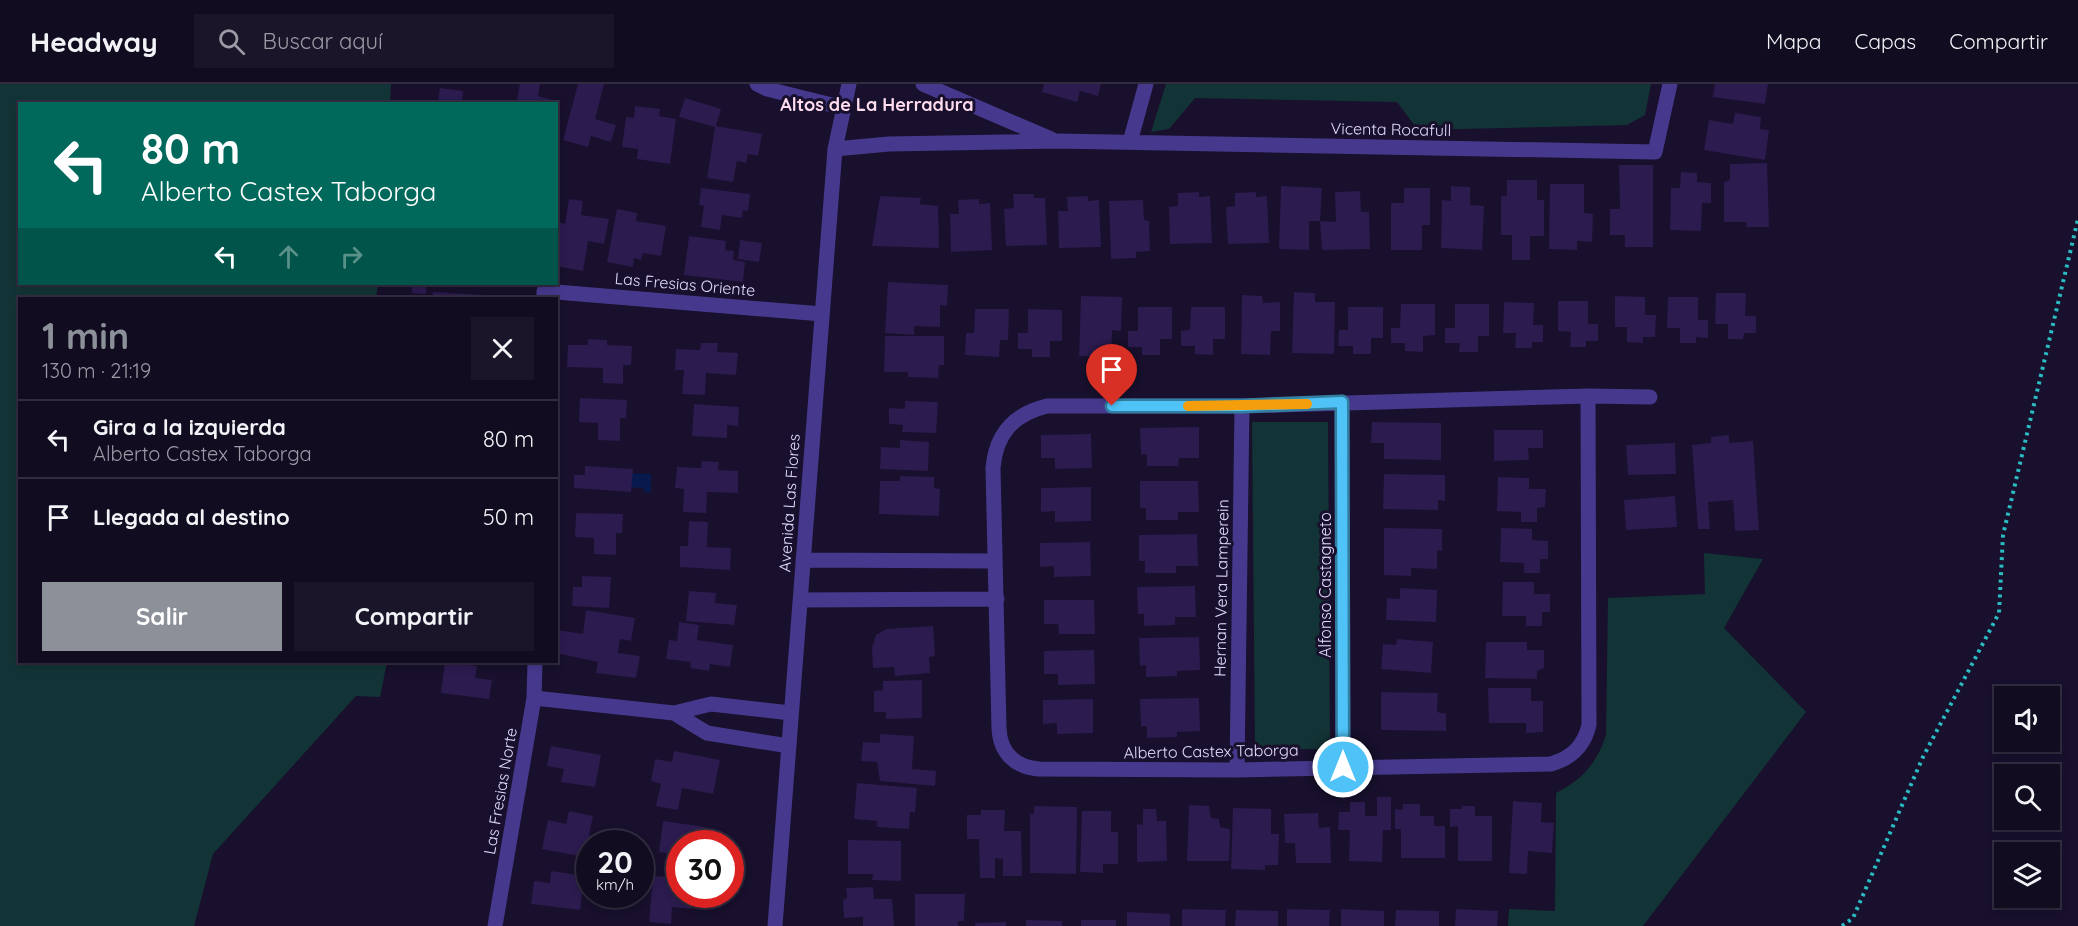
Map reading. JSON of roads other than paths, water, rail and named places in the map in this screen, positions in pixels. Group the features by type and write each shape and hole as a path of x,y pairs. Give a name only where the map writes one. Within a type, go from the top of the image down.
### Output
{"street":[{"path":"757,84 767,89 844,108"},
{"name":"Avenida Las Flores","path":"775,926 835,149 849,84"},
{"name":"Vicenta Rocafull","path":"923,84 1057,141"},
{"path":"1130,142 1146,84"},
{"name":"Vicenta Rocafull","path":"835,149 889,144 1057,141 1655,152 1670,84"},
{"name":"Las Fresias Oriente","path":"544,295 822,314"},
{"name":"Alberto Castex Taborga","path":"1588,396 1589,725 1580,747 1572,755 1551,764 1237,770 1039,769 1018,764 1003,748 999,739 994,453 999,438 1019,416 1047,406 1242,406 1588,396 1650,397"},
{"name":"Alfonso Castagneto","path":"1342,402 1343,767"},
{"name":"Hernan Vera Lamperein","path":"1237,770 1242,406"},
{"path":"803,560 995,561"},
{"path":"800,600 996,598"},
{"name":"Las Fresias Norte","path":"495,926 534,698 535,663"},
{"path":"534,698 674,713 711,704 791,713"},
{"path":"674,713 707,733 789,746"}],"water":[{"path":"621,473 651,474 651,493 644,492 644,488 620,487"}],"district":[{"name":"Altos de La Herradura","path":"877,105"}]}
